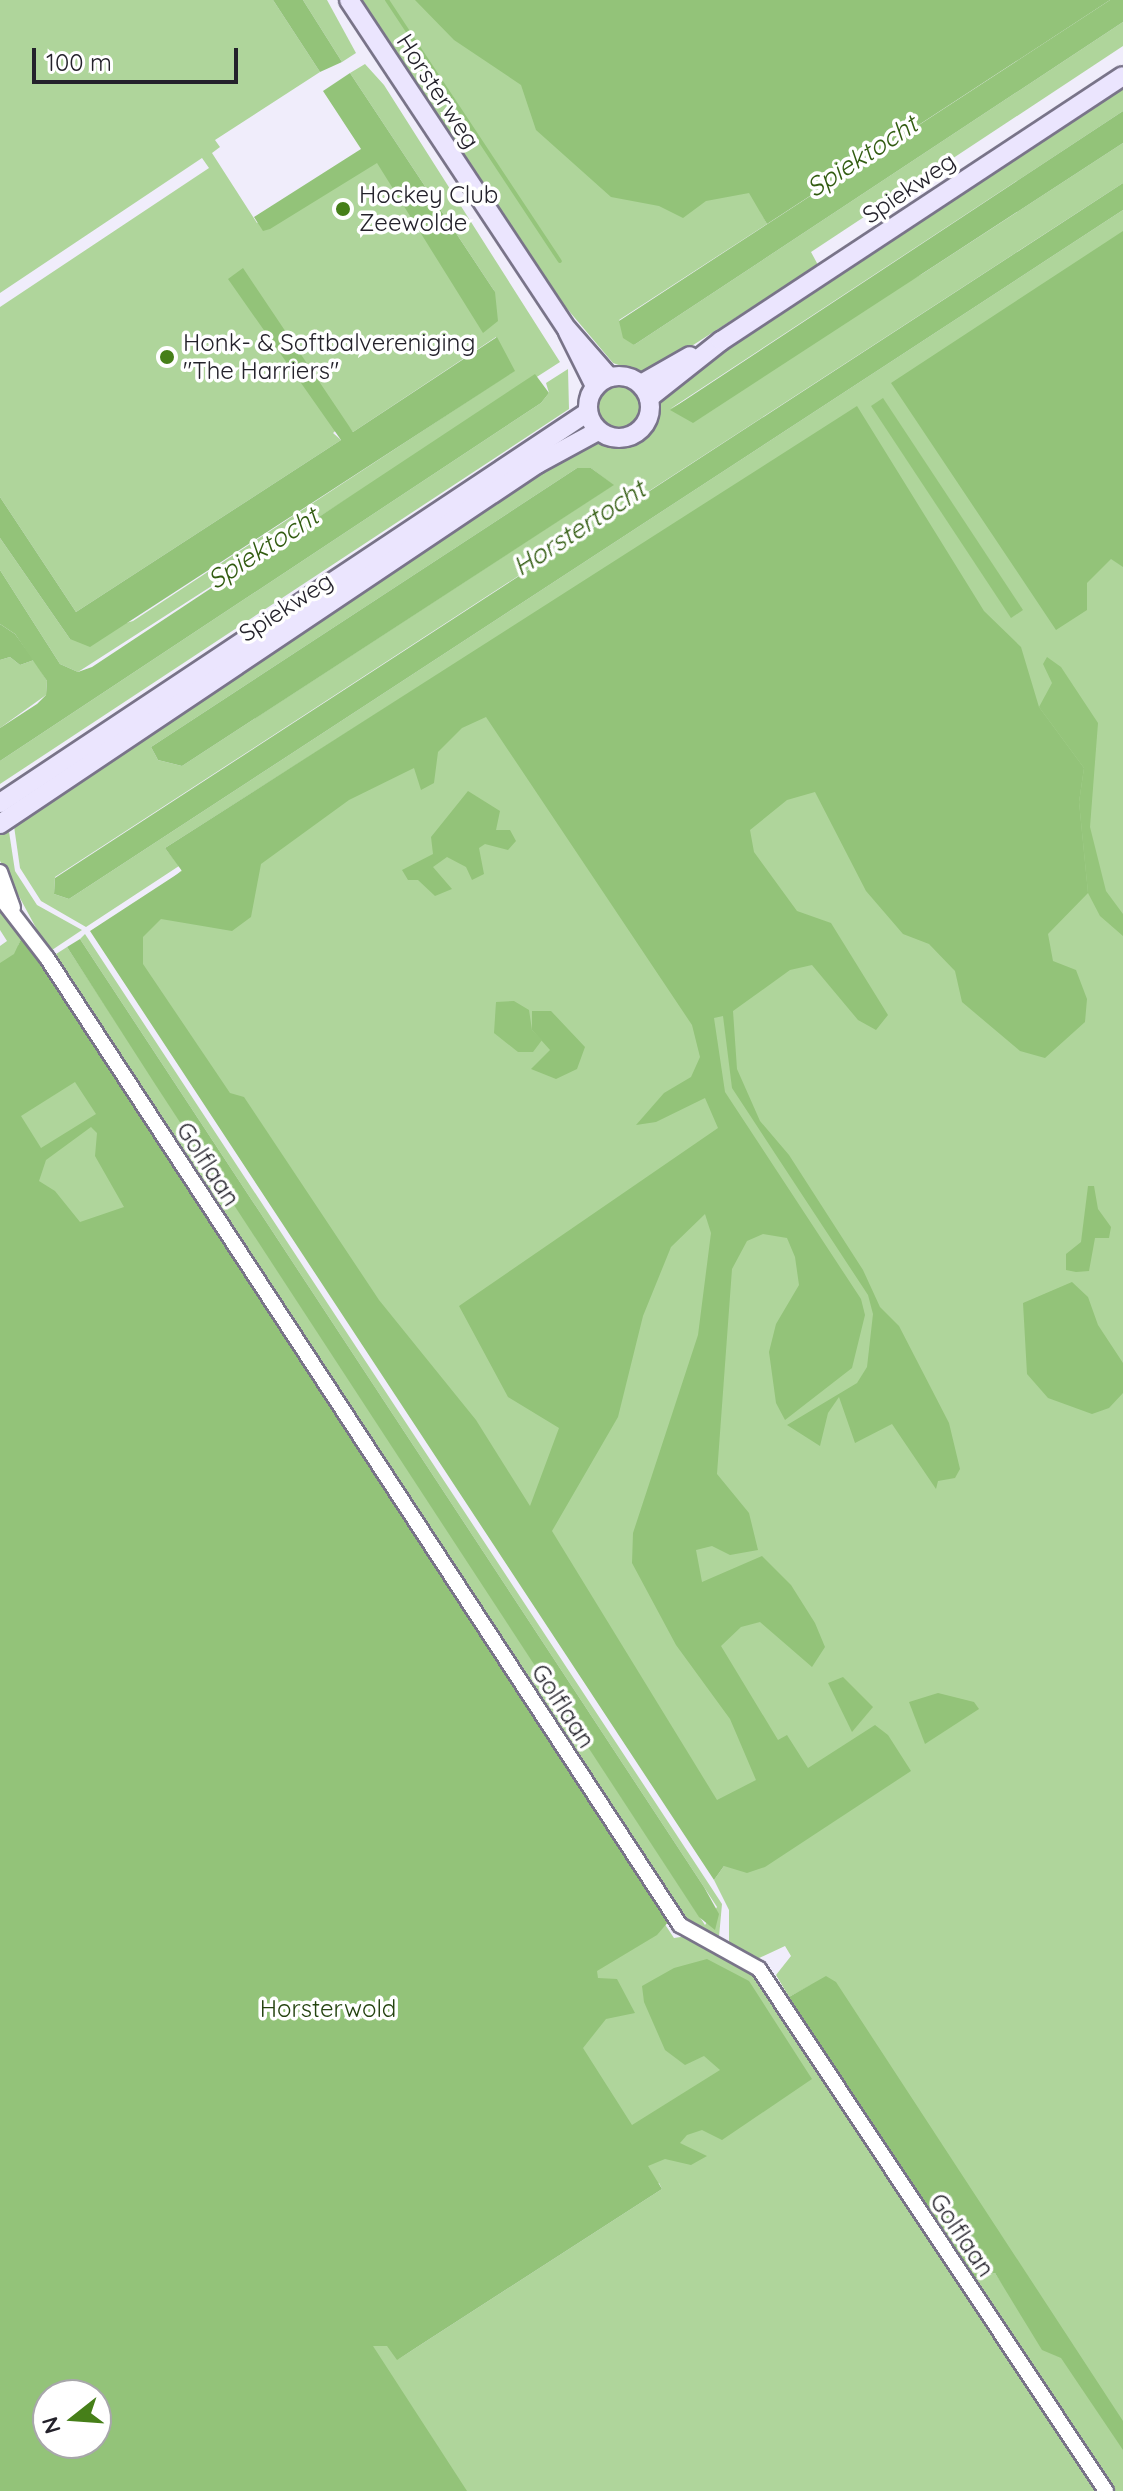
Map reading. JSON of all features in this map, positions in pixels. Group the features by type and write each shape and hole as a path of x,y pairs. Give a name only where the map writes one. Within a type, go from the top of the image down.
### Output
{"main road":[{"name":"Horsterweg","path":"349,0 602,381"},
{"name":"Spiekweg","path":"645,391 1123,76"},
{"path":"631,378 645,391 650,411 636,433 610,437 598,431 588,412 602,381 631,378"},
{"name":"Spiekweg","path":"0,803 588,412"},
{"name":"Spiekweg","path":"0,824 412,553 537,464 598,431"}],"street":[{"name":"Golflaan","path":"0,872 14,912"},
{"name":"Golflaan","path":"0,897 14,912 680,1925 759,1969 1106,2491"}],"green space":[{"path":"0,0 273,0 320,72 215,140 220,147 212,153 257,223 369,152 495,292 350,73 365,64 384,85 560,362 78,672 60,664 0,570 0,538 70,639 133,621 514,371 496,337 353,432 345,422 333,433 341,440 76,612 0,497 0,307 209,168 202,158 0,293"},
{"path":"273,0 303,0 342,62 320,72"},
{"path":"303,0 327,0 356,53 342,62"},
{"path":"358,0 1087,0 760,211 767,224 619,320 634,345 1123,22 1123,46 811,252 818,265 662,365 639,372 613,363 558,298"},
{"path":"415,0 1110,0 767,224 749,193 706,201 683,218 659,206 611,197 536,130 521,85 454,40"},
{"path":"350,73 495,292 498,321 483,333 377,163 270,229 263,231 254,217 361,149 323,91"},
{"path":"1123,87 1123,111 670,409 922,274 1123,143 1123,183 55,877 54,894 69,899 1123,210 1123,2491 1111,2491 971,2280 995,2273 1047,2351 811,1985 789,1997 776,1975 791,1956 785,1946 757,1959 729,1943 729,1910 714,1880 724,1866 733,1865 137,960 133,938 159,890 182,870 650,540 165,848 179,866 86,927 41,901 20,868 13,819 482,505 597,440 622,445 638,440 667,390","holes":["577,468 591,468 613,485 182,766 158,760 151,747"]},
{"path":"1123,111 1123,143 693,423 670,410"},
{"path":"1123,231 1123,567 1111,559 1087,583 1087,610 1056,630 891,383"},
{"path":"243,268 353,432 497,337 515,371 90,647 70,639 0,538 0,497 76,612 341,440 228,279"},
{"path":"568,369 569,409 0,784 0,761 541,403 549,393 546,383"},
{"path":"617,385 633,392 640,408 633,424 617,431 601,424 594,408 601,392"},
{"path":"857,406 984,611 1021,647 1039,707 1084,768 1079,802 1088,893 1048,934 1053,961 1076,970 1087,999 1085,1022 1045,1058 1020,1051 962,1002 955,971 929,944 903,934 866,891 815,792 787,800 750,830 754,852 797,911 831,923 888,1015 876,1030 858,1020 812,965 790,970 733,1011 737,1069 760,1121 789,1155 863,1270 880,1307 899,1326 949,1423 960,1469 955,1478 938,1481 936,1489 892,1424 855,1443 839,1397 828,1413 820,1446 787,1425 857,1383 867,1367 873,1314 868,1295 732,1088 723,1016 714,1018 725,1092 861,1299 865,1315 852,1368 785,1420 776,1403 769,1352 776,1324 799,1285 795,1257 787,1238 763,1234 747,1241 732,1269 717,1474 749,1513 758,1550 730,1555 712,1546 696,1550 702,1582 762,1556 791,1585 815,1623 825,1647 812,1667 760,1622 741,1627 721,1646 778,1740 787,1735 808,1768 875,1725 888,1735 911,1771 765,1867 747,1873 724,1866 714,1880 90,931 182,871 165,848","holes":["486,717 692,1025 700,1057 691,1077 664,1093 636,1125 656,1122 705,1098 718,1128 459,1306 508,1397 559,1428 530,1506 476,1420 379,1300 244,1097 230,1093 143,964 143,937 161,919 232,931 251,917 261,864 349,800 414,768 421,790 434,783 438,752 462,728","705,1214 711,1233 698,1335 633,1533 632,1563 676,1645 730,1719 756,1780 717,1800 552,1531 618,1417 643,1316 671,1247"]},
{"path":"577,468 591,468 614,485 182,766 158,760 151,747"},
{"path":"0,624 15,634 34,660 20,665 10,657 0,660"},
{"path":"10,657 20,665 34,660 47,681 46,695 0,728 0,660"},
{"path":"468,791 500,811 496,830 510,830 516,841 508,850 485,844 479,848 484,874 472,880 466,867 447,857 433,867 452,889 435,896 418,880 408,880 402,870 433,854 431,837"},
{"path":"8,825 15,871 37,905 82,930 49,952 0,861 0,832"},
{"name":"Horsterwold","path":"0,906 23,935 18,946 674,1938 687,1936 756,1975 1097,2491 0,2491 0,946 7,941 0,930","holes":["659,2183 662,2189 397,2360"]},
{"path":"85,934 722,1904 719,1937 688,1921 53,956 67,947 705,1925 717,1907 80,939"},
{"name":"Horsterwold","path":"23,935 669,1921 657,1935 597,1971 598,1978 617,1979 635,2013 606,2019 583,2048 632,2125 720,2070 704,2056 685,2065 665,2050 644,2002 642,1986 674,1968 707,1959 749,1981 812,2079 722,2140 702,2130 687,2135 680,2143 707,2156 691,2165 665,2159 648,2166 662,2189 397,2360 387,2346 373,2346 467,2491 0,2491 0,963 14,954","holes":["75,1082 96,1114 41,1148 21,1116","91,1127 97,1133 95,1156 124,1207 80,1222 55,1191 39,1181 46,1160"]},
{"path":"80,939 704,1887 719,1914 715,1930 699,1917 67,947"},
{"path":"532,1011 551,1011 585,1047 577,1069 556,1079 531,1069 550,1050 532,1030"},
{"path":"1088,1186 1094,1186 1098,1209 1111,1227 1109,1238 1095,1238 1089,1271 1066,1270 1066,1254 1081,1242"},
{"path":"1072,1282 1088,1297 1098,1325 1123,1363 1123,1393 1109,1408 1092,1414 1048,1398 1027,1374 1023,1303"},
{"path":"843,1677 873,1707 852,1732 828,1683"},
{"path":"938,1693 974,1702 979,1709 925,1744 909,1702"},
{"path":"826,1976 836,1982 1123,2421 1123,2450 1061,2358 1042,2350 995,2273 971,2280 789,1997"}],"shaded area":[{"path":"1110,0 1123,0 1123,22 634,345 623,338 619,321"},
{"path":"1123,183 1123,210 69,899 54,894 55,878"},
{"path":"535,374 549,393 541,403 0,761 0,728 46,695 47,681 15,634 0,624 0,570 60,664 78,672 92,667"},
{"path":"883,398 1023,610 1011,618 871,406"},
{"path":"1047,657 1061,667 1098,723 1090,827 1106,891 1123,914 1123,936 1100,916 1088,893 1079,802 1084,768 1039,707 1052,683 1043,664"},
{"path":"514,1001 529,1010 532,1030 542,1040 533,1052 518,1052 494,1033 496,1002"}],"waterway":[{"path":"387,0 560,261"}],"place":[{"name":"Hockey Club Zeewolde","path":"343,209"},
{"name":"Honk- & Softbalvereniging \"The Harriers\"","path":"167,357"}],"water label":[{"name":"Spiektocht","path":"862,156"},
{"name":"Horstertocht","path":"579,528"},
{"name":"Spiektocht","path":"263,548"}]}
